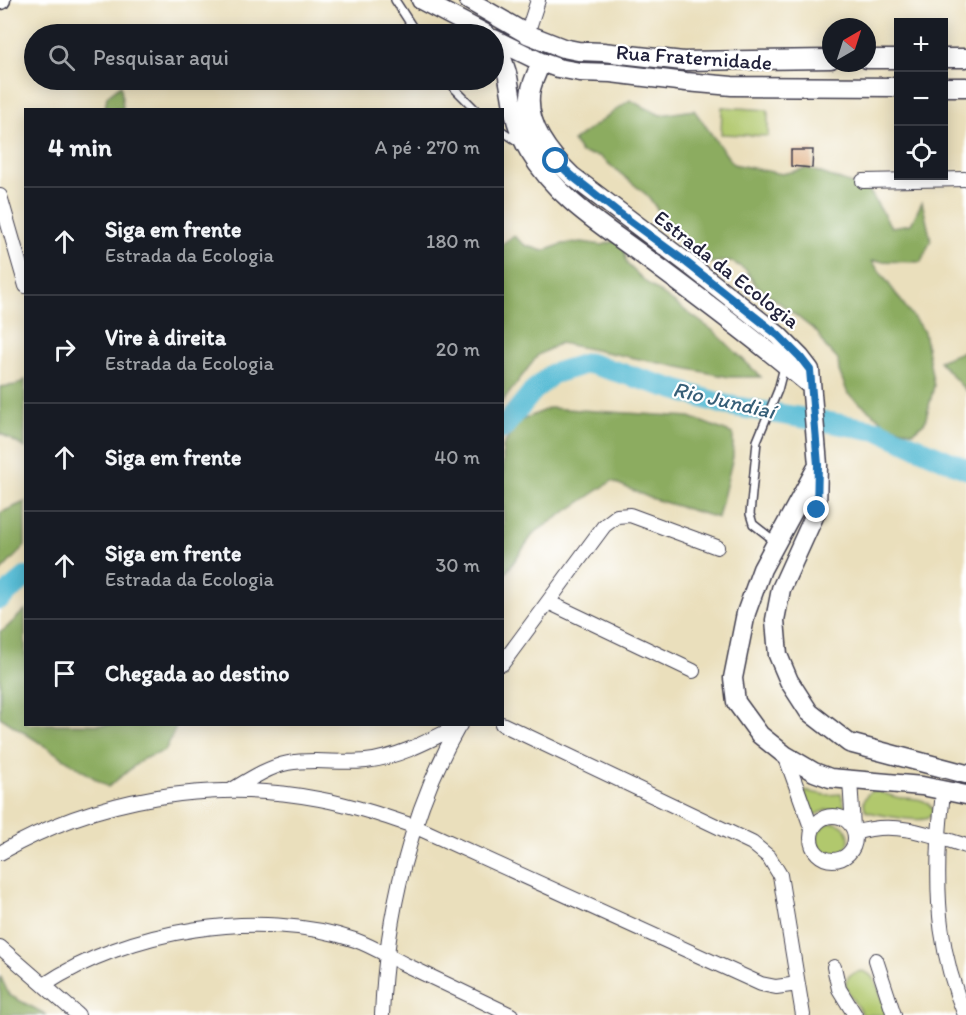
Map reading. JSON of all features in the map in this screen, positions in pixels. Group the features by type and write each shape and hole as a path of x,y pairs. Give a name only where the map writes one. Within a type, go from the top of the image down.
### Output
{"street":[{"path":"421,0 467,24"},
{"path":"468,0 527,34 563,48 578,51 683,61 822,59"},
{"path":"538,0 527,34 541,62"},
{"path":"504,37 527,34"},
{"name":"Rua Fraternidade","path":"504,44 541,62 580,72 611,73 732,86 894,87"},
{"path":"876,59 894,58"},
{"path":"948,58 966,58"},
{"name":"Estrada da Ecologia","path":"541,62 531,90 532,110 538,134 556,161 619,213 687,263 787,356"},
{"name":"Estrada da Ecologia","path":"504,65 513,116 527,148 544,176 578,208 677,281 787,356 800,357 810,370 818,465"},
{"path":"948,87 966,87"},
{"path":"863,181 966,179"},
{"path":"0,196 24,279"},
{"path":"818,465 762,569 746,613 733,678 736,702 760,735 784,755 822,775 850,780 922,786 966,795"},
{"path":"818,465 817,510 781,589 775,620 778,655 789,681 809,712 849,742 966,774"},
{"path":"504,661 604,526 617,516 636,517 717,547"},
{"path":"548,602 693,671"},
{"path":"504,725 752,843 764,851 780,875 803,1015"},
{"path":"230,791 250,779 287,763 314,761 340,763 390,756 411,749 456,726"},
{"path":"382,1015 387,956 398,890 432,780 459,726"},
{"path":"784,755 812,830"},
{"path":"850,780 854,830 854,846 847,856 835,861 823,858 813,849 812,830 819,820 831,816 843,818 854,830"},
{"path":"943,790 938,894 941,940 951,979 965,1015"},
{"path":"0,853 55,826 105,809 157,797 230,791 264,792 318,799 416,827 761,984 776,987 798,984"},
{"path":"854,830 892,827 916,831 966,846"},
{"path":"44,985 82,962 126,945 170,933 220,927 275,927 302,929 355,940 512,1015"},
{"path":"0,947 78,1015"},
{"path":"876,960 894,1015"},
{"path":"834,967 839,989 855,1015"}],"lane":[{"path":"395,0 411,24"},
{"path":"456,90 474,108"},
{"path":"504,132 527,148"},
{"path":"776,542 753,524 750,514 757,441 778,390 787,356"}],"green space":[{"path":"115,90 121,90 123,108 105,108 107,96"},
{"path":"630,100 660,115 694,110 733,164 782,174 807,168 869,190 891,227 911,224 922,202 931,240 921,262 872,261 924,332 934,386 925,422 913,432 888,425 848,394 839,371 838,360 825,346 817,332 755,284 746,270 731,261 711,263 695,255 679,241 648,196 599,156 581,153 573,141"},
{"path":"722,107 768,110 768,136 721,134"},
{"path":"514,236 525,245 543,251 563,244 582,242 602,245 622,239 627,264 647,283 715,332 761,377 729,377 560,343 538,355 504,400 504,243"},
{"path":"966,350 966,391 939,361"},
{"path":"24,381 24,447 0,433 0,387 16,385"},
{"path":"549,408 690,417 733,434 733,457 718,518 650,498 612,481 534,533 504,576 504,444 518,422"},
{"path":"24,502 24,547 0,572 0,513"},
{"path":"24,611 24,726 177,726 165,751 143,759 108,787 0,717 0,631"},
{"path":"804,791 826,795 841,794 845,809 826,810 812,816"},
{"path":"871,791 921,800 930,805 933,810 928,818 923,819 907,819 866,811 864,800"},
{"path":"833,823 845,827 849,839 845,851 833,855 821,851 817,839 821,827"},
{"path":"862,971 868,973 876,983 887,1015 863,1015 850,996 847,990 847,978"},
{"path":"0,975 9,995 47,1015 0,1015"}],"building":[{"path":"791,150 813,150 812,168 791,166"}],"waterway":[{"name":"Rio Jundiaí","path":"504,427 534,390 552,374 588,363 726,405 880,431 966,469"},
{"name":"Rio Jundiaí","path":"0,599 24,579"}],"route":[{"path":"556,161 619,213 778,335 810,370 818,465 817,510"}]}
